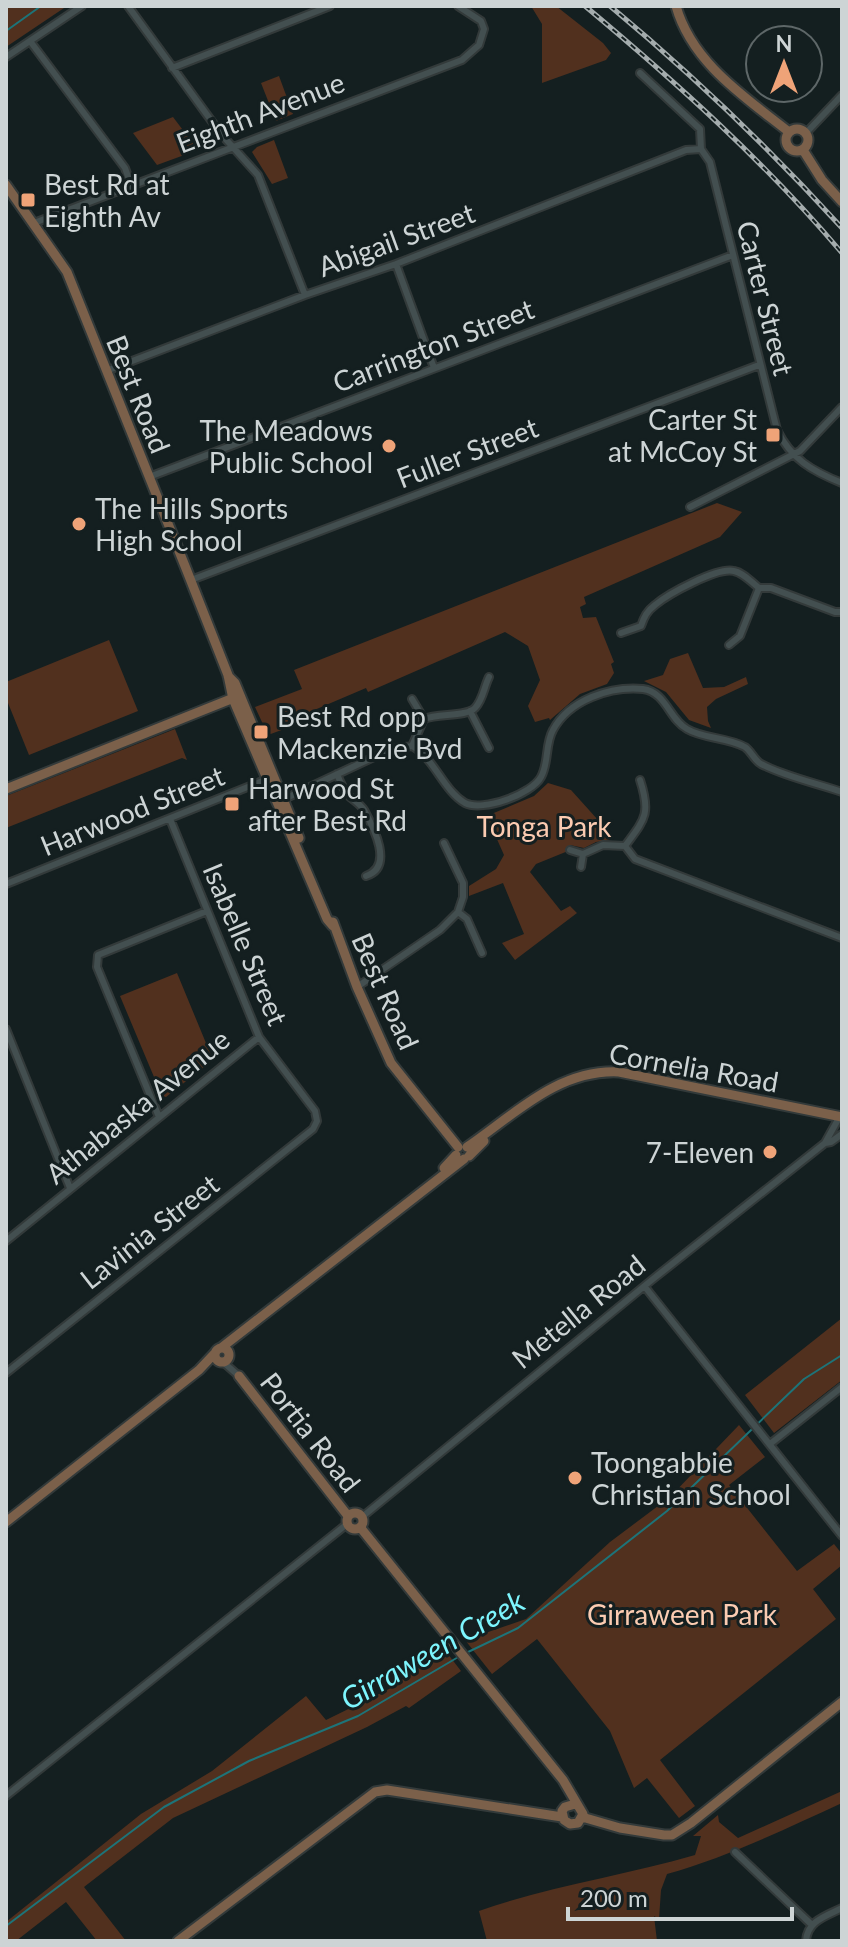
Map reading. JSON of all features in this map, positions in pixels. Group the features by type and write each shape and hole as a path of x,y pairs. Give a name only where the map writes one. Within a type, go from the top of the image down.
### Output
{"main road":[{"path":"676,6 686,34 700,55 747,99 789,132"},
{"path":"797,129 806,133 808,144 803,150 789,148 786,141 789,132 797,129"},
{"path":"803,150 822,180 842,202"},
{"name":"Best Road","path":"6,185 67,272 236,697 327,919 333,926 391,1063 463,1153"},
{"path":"6,789 236,697"},
{"name":"Cornelia Road","path":"6,1522 199,1370 222,1356 247,1330 425,1188 463,1153 561,1081 597,1071 619,1072 841,1117"},
{"name":"Portia Road","path":"239,1376 348,1520"},
{"path":"348,1520 356,1513 361,1522"},
{"name":"Portia Road","path":"361,1522 563,1780 575,1804"},
{"path":"582,1817 620,1828 672,1835 842,1702"},
{"path":"178,1941 375,1792 387,1790 562,1817 570,1824 578,1823 582,1810 575,1804 565,1807 562,1817"}],"street":[{"path":"6,57 82,6"},
{"path":"128,6 262,183 305,295"},
{"path":"172,68 330,6"},
{"name":"Eighth Avenue","path":"34,223 462,60 481,41 484,26 458,6"},
{"path":"30,41 125,168 131,185"},
{"name":"Carter Street","path":"640,73 700,129 701,149 710,162 773,418 781,438 793,455"},
{"path":"806,133 842,95"},
{"name":"Abigail Street","path":"106,371 305,295 396,264 686,150 701,149"},
{"name":"Carrington Street","path":"149,478 733,255"},
{"path":"396,264 434,368"},
{"name":"Fuller Street","path":"191,580 759,365"},
{"path":"690,507 793,455 808,444 842,407"},
{"path":"793,455 808,468 842,483"},
{"path":"621,633 641,626 646,613 670,595 712,574 730,569 742,573 759,588 771,588 842,612"},
{"path":"729,645 740,636 759,588"},
{"path":"412,746 424,719 436,714 465,714 475,709 489,677"},
{"path":"280,801 391,749 412,746 422,752 457,797 467,804 478,807 496,803 537,784 545,768 553,730 582,702 602,693 633,689 650,691 658,696 687,729 746,748 759,763 842,792"},
{"path":"412,699 424,719"},
{"path":"470,711 489,748"},
{"path":"337,774 347,795 362,807 379,849 380,866 376,872 366,876"},
{"name":"Harwood Street","path":"6,884 271,778"},
{"path":"625,846 642,825 647,812 640,780"},
{"name":"Isabelle Street","path":"170,819 259,1037 315,1111 317,1121"},
{"path":"357,987 440,930 458,912 463,883 444,843"},
{"path":"570,850 583,854 603,845 625,846 635,859 842,938"},
{"path":"581,867 583,854"},
{"path":"159,1117 97,967 98,955 207,911"},
{"path":"458,912 467,919 482,953"},
{"path":"6,1029 70,1188"},
{"name":"Athabaska Avenue","path":"6,1241 259,1037"},
{"name":"Metella Road","path":"361,1522 825,1143 841,1117"},
{"name":"Lavinia Street","path":"6,1373 313,1129 317,1121"},
{"name":"Metella Road","path":"825,1143 842,1134"},
{"path":"645,1287 842,1536"},
{"name":"Portia Road","path":"222,1356 239,1376"},
{"path":"770,1444 842,1387"},
{"path":"6,1796 348,1520"},
{"path":"735,1852 812,1925"},
{"path":"806,1941 807,1930 812,1925 842,1908"}],"green space":[{"path":"6,6 67,6 6,47"},
{"path":"531,6 556,6 603,43 611,53 606,60 542,83 542,24"},
{"path":"279,76 293,114 276,121 261,83"},
{"path":"173,117 198,150 157,165 133,133"},
{"path":"274,140 288,178 272,184 252,152"},
{"path":"717,503 742,512 720,537 584,597 586,604 580,607 583,618 596,617 614,662 611,664 614,673 607,684 580,694 550,720 535,722 528,706 540,680 528,646 505,632 368,692 366,688 312,711 314,718 268,735 255,707 302,689 294,670"},
{"path":"109,640 138,711 29,755 6,698 6,682"},
{"path":"688,653 703,688 724,687 746,677 748,684 716,699 707,707 711,728 689,720 666,692 644,681 663,675 670,659"},
{"path":"175,729 187,760 182,758 6,828 6,796"},
{"name":"Tonga Park","path":"548,783 571,790 611,840 584,848 570,845 568,851 536,864 530,872 561,911 570,906 577,913 515,960 502,943 524,934 503,883 469,896 469,886 496,869 504,855 489,815 534,796"},
{"path":"177,973 213,1060 166,1097 162,1096 120,996"},
{"path":"842,1318 842,1380 774,1433 745,1395"},
{"name":"Girraween Park","path":"739,1425 765,1457 729,1485 797,1571 834,1544 842,1554 842,1565 813,1589 836,1619 660,1760 695,1806 679,1818 647,1778 634,1788 610,1731 537,1639 492,1674 465,1640 526,1619 610,1542 670,1497"},
{"path":"444,1649 461,1671 409,1708 406,1706 173,1818 84,1887 126,1941 97,1941 66,1902 16,1941 6,1941 6,1922 141,1814 212,1771 306,1696 326,1720 389,1689"},
{"path":"842,1791 842,1803 734,1851 667,1874 661,1890 659,1919 654,1916 657,1941 487,1941 479,1911 695,1855 701,1836 693,1836 718,1815 719,1822 738,1838"}],"waterway":[{"path":"6,31 41,6"},
{"name":"Girraween Creek","path":"466,1653 518,1628 667,1511 804,1379 842,1355"},
{"name":"Girraween Creek","path":"6,1926 164,1807 249,1761 358,1716 460,1656"}],"railway":[{"path":"585,6 719,124 813,219 842,253"},
{"path":"610,6 730,113 842,228"}],"place":[{"name":"Best Rd at Eighth Av","path":"28,200"},
{"name":"Carter St at McCoy St","path":"773,435"},
{"name":"The Meadows Public School","path":"389,446"},
{"name":"The Hills Sports High School","path":"79,524"},
{"name":"Best Rd opp Mackenzie Bvd","path":"261,732"},
{"name":"Harwood St after Best Rd","path":"232,804"},
{"name":"7-Eleven","path":"770,1152"},
{"name":"Toongabbie Christian School","path":"575,1478"}]}
